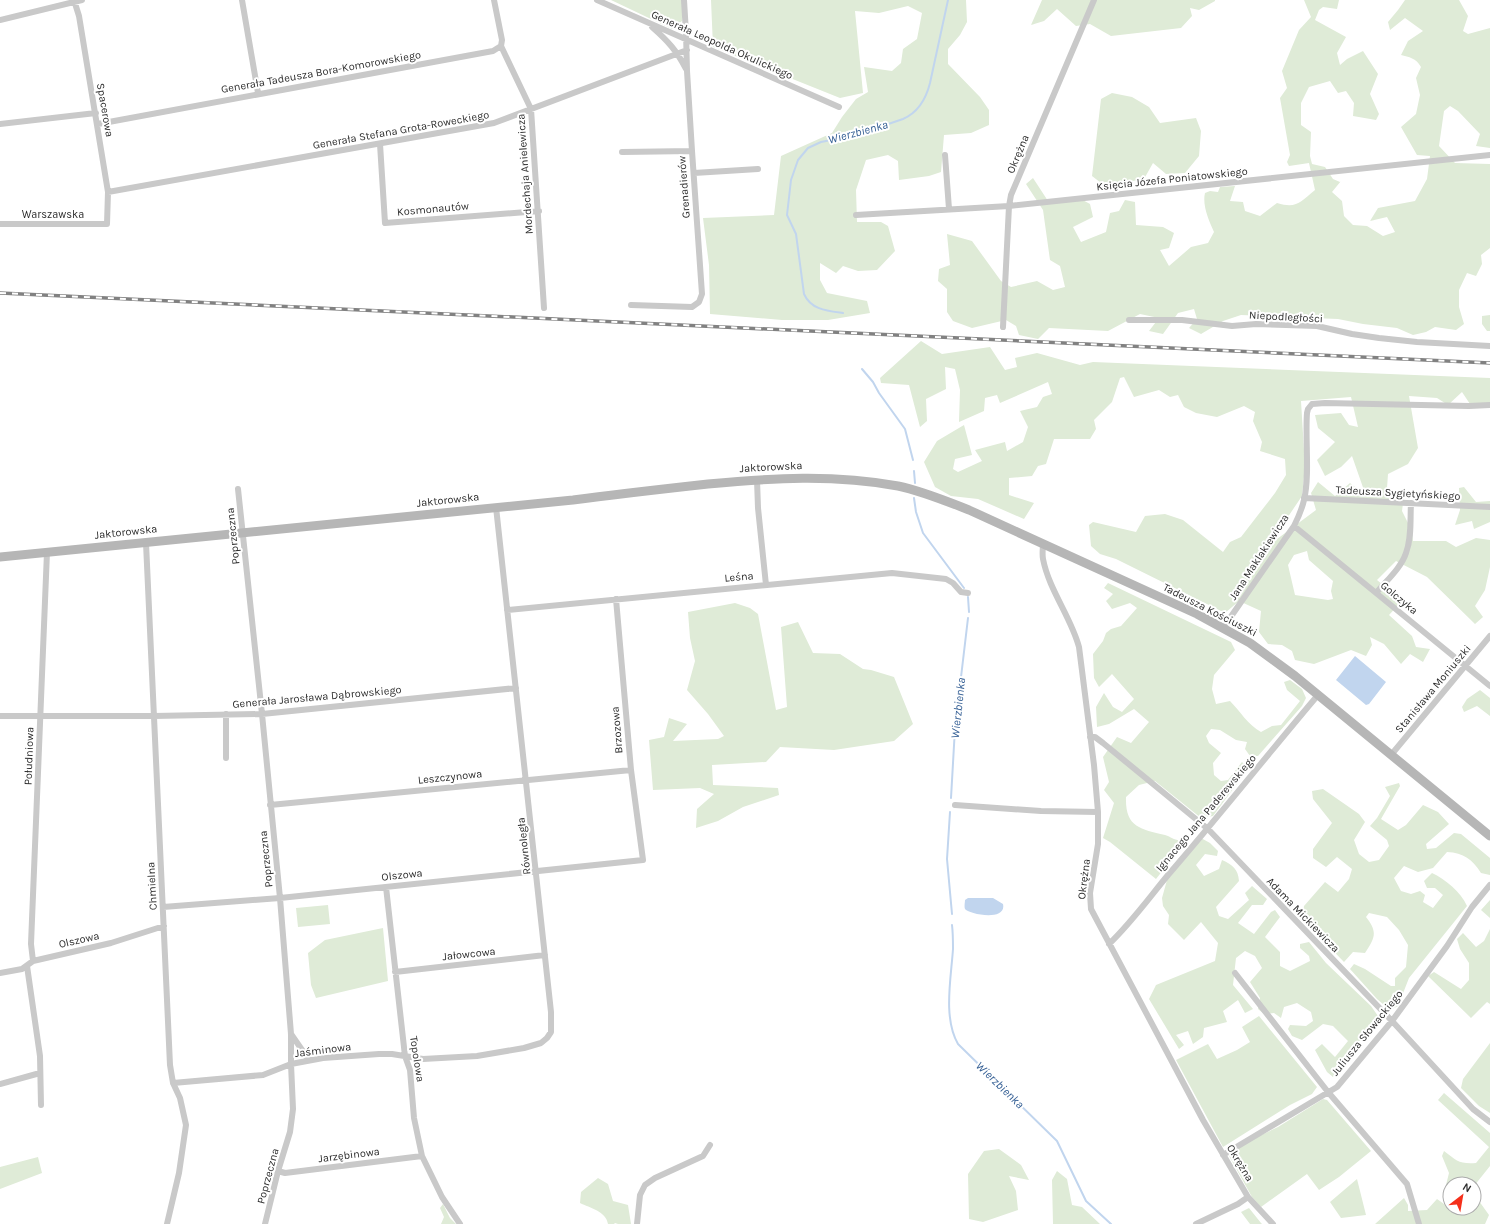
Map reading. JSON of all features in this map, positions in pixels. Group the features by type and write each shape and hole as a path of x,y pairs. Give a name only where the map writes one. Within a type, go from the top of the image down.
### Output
{"main road":[{"name":"Jaktorowska","path":"0,557 573,500 649,490 757,480 808,477 831,478 899,487"},
{"name":"Tadeusza Kościuszki","path":"899,487 946,501 1197,614 1224,628 1273,659 1490,836"}],"street":[{"path":"0,20 82,0"},
{"path":"242,0 258,93"},
{"path":"494,0 502,40 501,46"},
{"name":"Generała Leopolda Okulickiego","path":"597,0 839,107"},
{"name":"Grenadierów","path":"631,305 692,307 699,302 702,294 687,71 687,41 684,0"},
{"name":"Okrężna","path":"1003,327 1009,206 1011,195 1094,0"},
{"name":"Spacerowa","path":"74,1 79,16 98,124 108,192 107,224"},
{"path":"646,22 678,53 687,71"},
{"name":"Generała Tadeusza Bora-Komorowskiego","path":"98,124 258,93 493,51 501,46"},
{"name":"Mordechaja Anielewicza","path":"501,46 531,109 539,211 544,308"},
{"name":"Generała Stefana Grota-Roweckiego","path":"108,192 494,123 687,50"},
{"path":"0,124 96,113"},
{"name":"Kosmonautów","path":"380,144 385,223 539,211"},
{"path":"622,152 692,151"},
{"path":"944,155 948,209"},
{"name":"Księcia Józefa Poniatowskiego","path":"856,215 1009,206 1490,155"},
{"path":"694,173 758,169"},
{"name":"Warszawska","path":"0,224 107,224"},
{"name":"Niepodległości","path":"1129,320 1182,320 1232,326 1256,324 1317,326 1352,334 1379,338 1417,342 1490,346"},
{"name":"Jana Maklakiewicza","path":"1224,628 1294,526 1304,498 1306,479 1307,413 1309,406 1316,403 1469,406 1490,405"},
{"path":"757,480 758,508 766,585"},
{"name":"Poprzeczna","path":"238,489 280,898 291,1034 293,1109 290,1132 278,1171 265,1224"},
{"name":"Tadeusza Sygietyńskiego","path":"1304,498 1490,507"},
{"path":"1377,592 1399,566 1406,554 1409,542 1411,503"},
{"name":"Równoległa","path":"405,1056 423,1059 477,1056 524,1048 541,1043 551,1032 551,1012 527,780 496,507"},
{"name":"Golczyka","path":"1294,526 1377,592 1490,686"},
{"name":"Chmielna","path":"146,542 170,1065 173,1083 180,1098 186,1125 179,1173 167,1224"},
{"name":"Okrężna","path":"1043,544 1043,558 1051,583 1076,635 1079,648 1094,765 1098,812 1098,844 1092,877 1090,901 1091,909 1223,1155 1248,1197 1273,1224"},
{"name":"Południowa","path":"33,961 31,944 47,552"},
{"name":"Leśna","path":"507,610 892,573 921,575 946,579 953,583 961,592 968,593"},
{"name":"Brzozowa","path":"616,599 631,770 643,860"},
{"name":"Stanisława Moniuszki","path":"1391,755 1490,636"},
{"name":"Generała Jarosława Dąbrowskiego","path":"0,716 262,714 516,688"},
{"name":"Ignacego Jana Paderewskiego","path":"1109,944 1208,829 1262,761 1318,695"},
{"path":"226,714 226,758"},
{"name":"Adama Mickiewicza","path":"1090,737 1095,737 1103,743 1208,829 1392,1020 1473,1109 1490,1122"},
{"name":"Leszczynowa","path":"270,805 631,770"},
{"path":"955,805 1041,811 1098,812"},
{"name":"Olszowa","path":"163,907 280,898 643,860"},
{"name":"Juliusza Słowackiego","path":"1223,1155 1337,1087 1392,1020 1447,946 1472,907 1490,884"},
{"name":"Topolowa","path":"386,887 405,1056 410,1070 414,1118 422,1156 442,1197 460,1224"},
{"name":"Olszowa","path":"0,973 22,969 33,961 111,943 164,926"},
{"name":"Jałowcowa","path":"395,972 545,955"},
{"path":"27,966 40,1056 41,1105"},
{"path":"1235,973 1328,1092 1407,1184 1419,1224"},
{"path":"291,1034 309,1060"},
{"name":"Jaśminowa","path":"173,1083 263,1075 291,1064 309,1060 379,1054 405,1056"},
{"path":"0,1084 40,1073"},
{"path":"637,1224 640,1195 644,1186 655,1178 703,1156 710,1145"},
{"name":"Jarzębinowa","path":"278,1171 285,1173 422,1156"},
{"path":"1196,1224 1238,1204 1248,1197"}],"green space":[{"path":"611,0 683,0 682,21 672,29"},
{"path":"711,0 966,0 967,22 960,35 948,49 948,64 980,97 989,110 989,125 971,133 944,135 941,172 929,176 899,180 898,161 888,155 866,160 856,190 857,222 881,222 888,226 895,251 877,270 858,271 843,266 836,273 820,263 820,280 827,293 867,301 870,313 828,320 782,320 710,314 709,265 703,218 774,215 781,156 832,133 856,99 868,92 864,67 892,71 901,63 903,49 917,39 922,13 908,6 879,13 855,11 863,93 840,98 713,47"},
{"path":"1042,0 1215,1 1199,10 1190,8 1192,16 1181,28 1111,36 1090,24 1076,26 1057,9 1044,21 1031,25"},
{"path":"1304,0 1339,0 1337,9 1323,7 1319,10 1315,20 1346,37 1337,53 1340,65 1347,59 1363,51 1378,74 1370,94 1379,114 1376,120 1353,116 1354,103 1346,91 1338,93 1330,81 1309,87 1301,103 1301,125 1311,132 1310,156 1312,164 1325,167 1333,179 1340,182 1341,181 1332,192 1342,201 1344,216 1353,225 1367,226 1383,236 1395,232 1387,217 1370,221 1378,208 1415,201 1427,179 1430,156 1417,155 1401,127 1416,114 1420,95 1416,78 1421,67 1410,57 1401,55 1408,41 1423,31 1405,18 1390,30 1388,22 1405,0 1459,0 1468,16 1463,31 1468,34 1490,28 1490,148 1476,146 1480,134 1458,111 1450,106 1444,111 1439,146 1455,163 1490,164 1490,248 1481,255 1482,264 1476,276 1467,273 1459,290 1459,307 1464,324 1456,330 1435,327 1426,332 1413,335 1397,328 1338,319 1241,315 1223,321 1201,334 1189,328 1197,319 1194,309 1178,313 1163,334 1149,331 1159,318 1140,314 1108,331 1049,328 1038,339 1019,335 1016,326 1006,320 972,328 953,321 947,312 947,289 938,281 939,269 950,265 947,234 972,241 1001,281 1011,287 1037,281 1053,290 1065,287 1060,266 1050,260 1043,210 1026,184 1033,178 1048,201 1079,198 1090,204 1093,217 1073,227 1081,242 1106,232 1110,213 1119,211 1125,200 1135,202 1136,225 1163,227 1174,233 1169,248 1160,250 1169,266 1191,247 1208,243 1214,232 1205,208 1205,193 1210,191 1218,192 1220,187 1235,186 1230,201 1243,202 1245,211 1260,216 1277,203 1294,205 1302,201 1315,190 1309,163 1289,166 1287,162 1290,155 1280,98 1287,88 1282,71 1299,30 1311,17"},
{"path":"1112,93 1132,97 1149,107 1160,123 1196,118 1201,131 1199,156 1185,173 1166,174 1153,163 1144,179 1105,186 1092,176 1101,99"},
{"path":"1490,315 1490,331 1487,331 1482,324 1482,316"},
{"path":"921,341 942,354 990,347 1005,370 1017,367 1015,358 1037,353 1080,365 1093,362 1490,378 1490,403 1470,404 1462,392 1448,405 1437,398 1409,396 1418,448 1408,464 1388,474 1387,488 1395,499 1405,488 1402,511 1412,531 1413,541 1446,541 1456,547 1476,538 1490,540 1490,567 1485,590 1475,606 1483,617 1475,624 1427,577 1396,561 1377,580 1402,601 1389,615 1412,636 1416,647 1430,649 1423,662 1410,654 1401,664 1384,644 1370,637 1372,645 1366,656 1351,650 1314,664 1295,660 1292,651 1282,645 1268,644 1259,632 1261,611 1239,601 1225,613 1116,559 1100,554 1091,546 1089,525 1093,522 1136,532 1145,516 1165,514 1183,520 1223,552 1230,542 1241,537 1275,493 1286,475 1285,459 1260,451 1262,442 1253,421 1255,412 1244,406 1217,417 1196,413 1184,407 1178,395 1170,397 1159,390 1134,397 1124,377 1120,378 1112,402 1094,420 1096,429 1090,439 1054,439 1046,464 1038,466 1032,476 1009,478 1009,495 1034,503 1024,519 978,499 951,496 935,487 924,462 937,441 964,425 972,455 955,459 953,469 958,472 982,461 975,450 1005,442 1007,451 1023,442 1028,427 1020,411 1037,407 1043,397 1052,394 1048,382 1000,403 997,395 985,398 984,411 959,422 960,390 955,369 945,367 946,389 926,399 927,421 920,427 909,385 881,383 880,378","holes":["1351,397 1358,427 1349,425 1341,413 1315,415 1318,428 1335,442 1317,460 1325,476 1341,467 1352,456 1366,496 1350,483 1335,496 1318,482 1311,493 1316,510 1269,545 1302,496 1305,467 1301,401","1307,551 1309,560 1333,581 1331,591 1333,599 1328,600 1295,595 1288,565 1294,555"]},
{"path":"1464,487 1476,502 1490,501 1490,522 1474,529 1472,521 1455,525 1460,510 1459,488"},
{"path":"1108,583 1231,642 1235,650 1214,675 1212,689 1216,704 1230,701 1248,722 1261,732 1272,726 1281,725 1300,701 1287,690 1284,682 1290,680 1302,689 1306,698 1302,706 1258,756 1250,756 1245,749 1247,742 1236,740 1220,730 1211,729 1206,736 1209,743 1221,753 1213,763 1214,775 1221,781 1228,780 1242,762 1248,769 1213,816 1201,818 1155,781 1139,785 1126,797 1128,815 1131,821 1136,825 1148,831 1185,842 1156,879 1103,838 1114,803 1104,790 1109,782 1103,757 1117,737 1131,743 1149,722 1134,709 1109,724 1097,727 1096,707 1104,693 1113,707 1122,712 1134,699 1112,674 1099,687 1094,678 1093,654 1103,641 1106,633 1111,629 1121,626 1137,608 1130,603 1112,609 1106,601 1113,594 1104,588"},
{"path":"735,603 750,608 758,614 776,710 787,707 781,627 798,622 813,653 840,654 863,669 894,677 913,724 894,741 834,750 780,747 766,762 712,765 713,785 778,788 779,795 743,807 718,821 696,828 697,809 714,794 700,788 653,790 649,740 664,737 669,718 687,724 673,741 718,739 724,736 708,714 687,690 695,661 690,638 688,612"},
{"path":"1480,690 1490,698 1490,716 1477,706 1464,712 1462,707 1467,699"},
{"path":"1399,783 1400,786 1381,819 1398,830 1406,825 1423,805 1438,812 1449,824 1426,844 1427,849 1436,848 1454,833 1461,834 1490,858 1490,875 1481,873 1471,860 1463,855 1447,852 1433,868 1418,872 1404,866 1394,878 1401,891 1411,894 1420,891 1425,895 1423,902 1433,908 1443,895 1435,888 1427,888 1424,881 1432,873 1452,886 1467,906 1409,978 1398,1006 1390,1010 1377,999 1350,969 1354,964 1365,969 1391,986 1395,986 1395,978 1406,967 1408,945 1399,930 1387,917 1369,913 1366,917 1374,931 1371,943 1365,953 1353,952 1344,962 1302,919 1304,906 1325,882 1338,892 1349,879 1352,869 1337,857 1326,867 1313,858 1313,849 1332,823 1313,799 1312,791 1323,789 1359,814 1365,822 1354,840 1359,854 1369,862 1379,860 1389,846 1387,840 1370,826 1377,818 1390,796 1385,787"},
{"path":"1201,838 1210,843 1218,851 1217,856 1205,854 1196,865 1204,876 1219,869 1222,860 1236,870 1239,881 1216,907 1219,916 1228,919 1249,900 1245,893 1252,886 1267,899 1263,905 1252,905 1238,923 1254,934 1271,912 1275,910 1280,917 1265,937 1280,952 1280,966 1290,971 1310,961 1309,956 1300,948 1300,944 1309,942 1326,963 1371,1006 1378,1016 1333,1077 1327,1072 1315,1050 1322,1044 1335,1057 1348,1041 1333,1026 1323,1024 1302,1040 1292,1036 1288,1029 1290,1025 1306,1026 1313,1021 1311,1012 1297,1003 1284,1007 1281,1018 1274,1013 1264,1014 1258,1009 1260,998 1250,982 1262,968 1255,956 1245,951 1236,958 1233,985 1253,1009 1245,1013 1238,1000 1223,1011 1227,1022 1204,1028 1203,1037 1193,1044 1188,1031 1176,1035 1184,1045 1179,1049 1149,999 1156,985 1215,961 1218,943 1201,922 1184,940 1168,924 1169,915 1163,906 1162,898 1169,873"},
{"path":"1490,900 1490,918 1481,910"},
{"path":"328,905 330,924 298,927 296,908"},
{"path":"383,928 388,981 316,998 311,985 308,953 325,940"},
{"path":"1490,929 1490,1004 1487,1002 1471,1018 1428,976 1434,972 1461,989 1469,980 1469,963 1460,949 1457,939 1463,933 1476,947 1484,941"},
{"path":"1259,1016 1317,1087 1312,1094 1290,1105 1223,1147 1176,1060 1208,1044 1217,1059 1237,1050 1250,1042 1242,1027"},
{"path":"1490,1043 1490,1113 1479,1106 1461,1088 1463,1079"},
{"path":"1444,1093 1490,1133 1490,1166 1482,1176 1448,1176 1449,1173 1442,1156 1444,1151 1458,1161 1476,1163 1489,1147 1438,1100"},
{"path":"1323,1099 1327,1100 1371,1151 1339,1177 1319,1190 1307,1174 1261,1207 1252,1197 1228,1154 1253,1139 1278,1127"},
{"path":"999,1149 1021,1165 1029,1180 1009,1176 1016,1191 1018,1210 983,1222 969,1219 968,1174 984,1151"},
{"path":"38,1157 42,1173 0,1189 0,1167"},
{"path":"1057,1171 1067,1179 1072,1205 1082,1207 1100,1224 1053,1224 1052,1180"},
{"path":"598,1178 608,1184 613,1201 628,1205 631,1224 608,1224 607,1220 601,1213 580,1203 581,1192"},
{"path":"1357,1179 1366,1215 1341,1218 1330,1202"},
{"path":"1404,1198 1408,1205 1408,1211 1427,1210 1437,1199 1442,1203 1442,1216 1482,1216 1482,1205 1489,1215 1485,1224 1375,1224"},
{"path":"443,1204 450,1218 456,1224 441,1224 444,1217 440,1208"},
{"path":"1249,1208 1262,1224 1250,1224 1241,1212"}],"water":[{"path":"1355,656 1386,682 1369,704 1366,705 1336,680"},
{"path":"968,898 993,898 1003,904 1003,910 994,915 973,913 965,909 965,900"}],"waterway":[{"name":"Wierzbienka","path":"843,313 815,307 804,294 796,234 787,215 791,180 798,160 808,148 821,142 856,135 903,119 918,109 924,100 930,83 948,0"},
{"name":"Wierzbienka","path":"862,369 873,382 879,393 905,429 913,460"},
{"name":"Wierzbienka","path":"914,471 915,483"},
{"name":"Wierzbienka","path":"914,498 916,512 923,533 964,588"},
{"name":"Wierzbienka","path":"968,597 969,612"},
{"name":"Wierzbienka","path":"951,798 955,728 968,618"},
{"name":"Wierzbienka","path":"950,812 947,859 952,914"},
{"name":"Wierzbienka","path":"952,925 953,949 949,1010 953,1034 958,1044 1057,1141 1086,1201 1111,1224"}],"railway":[{"path":"0,293 1490,363"}]}
